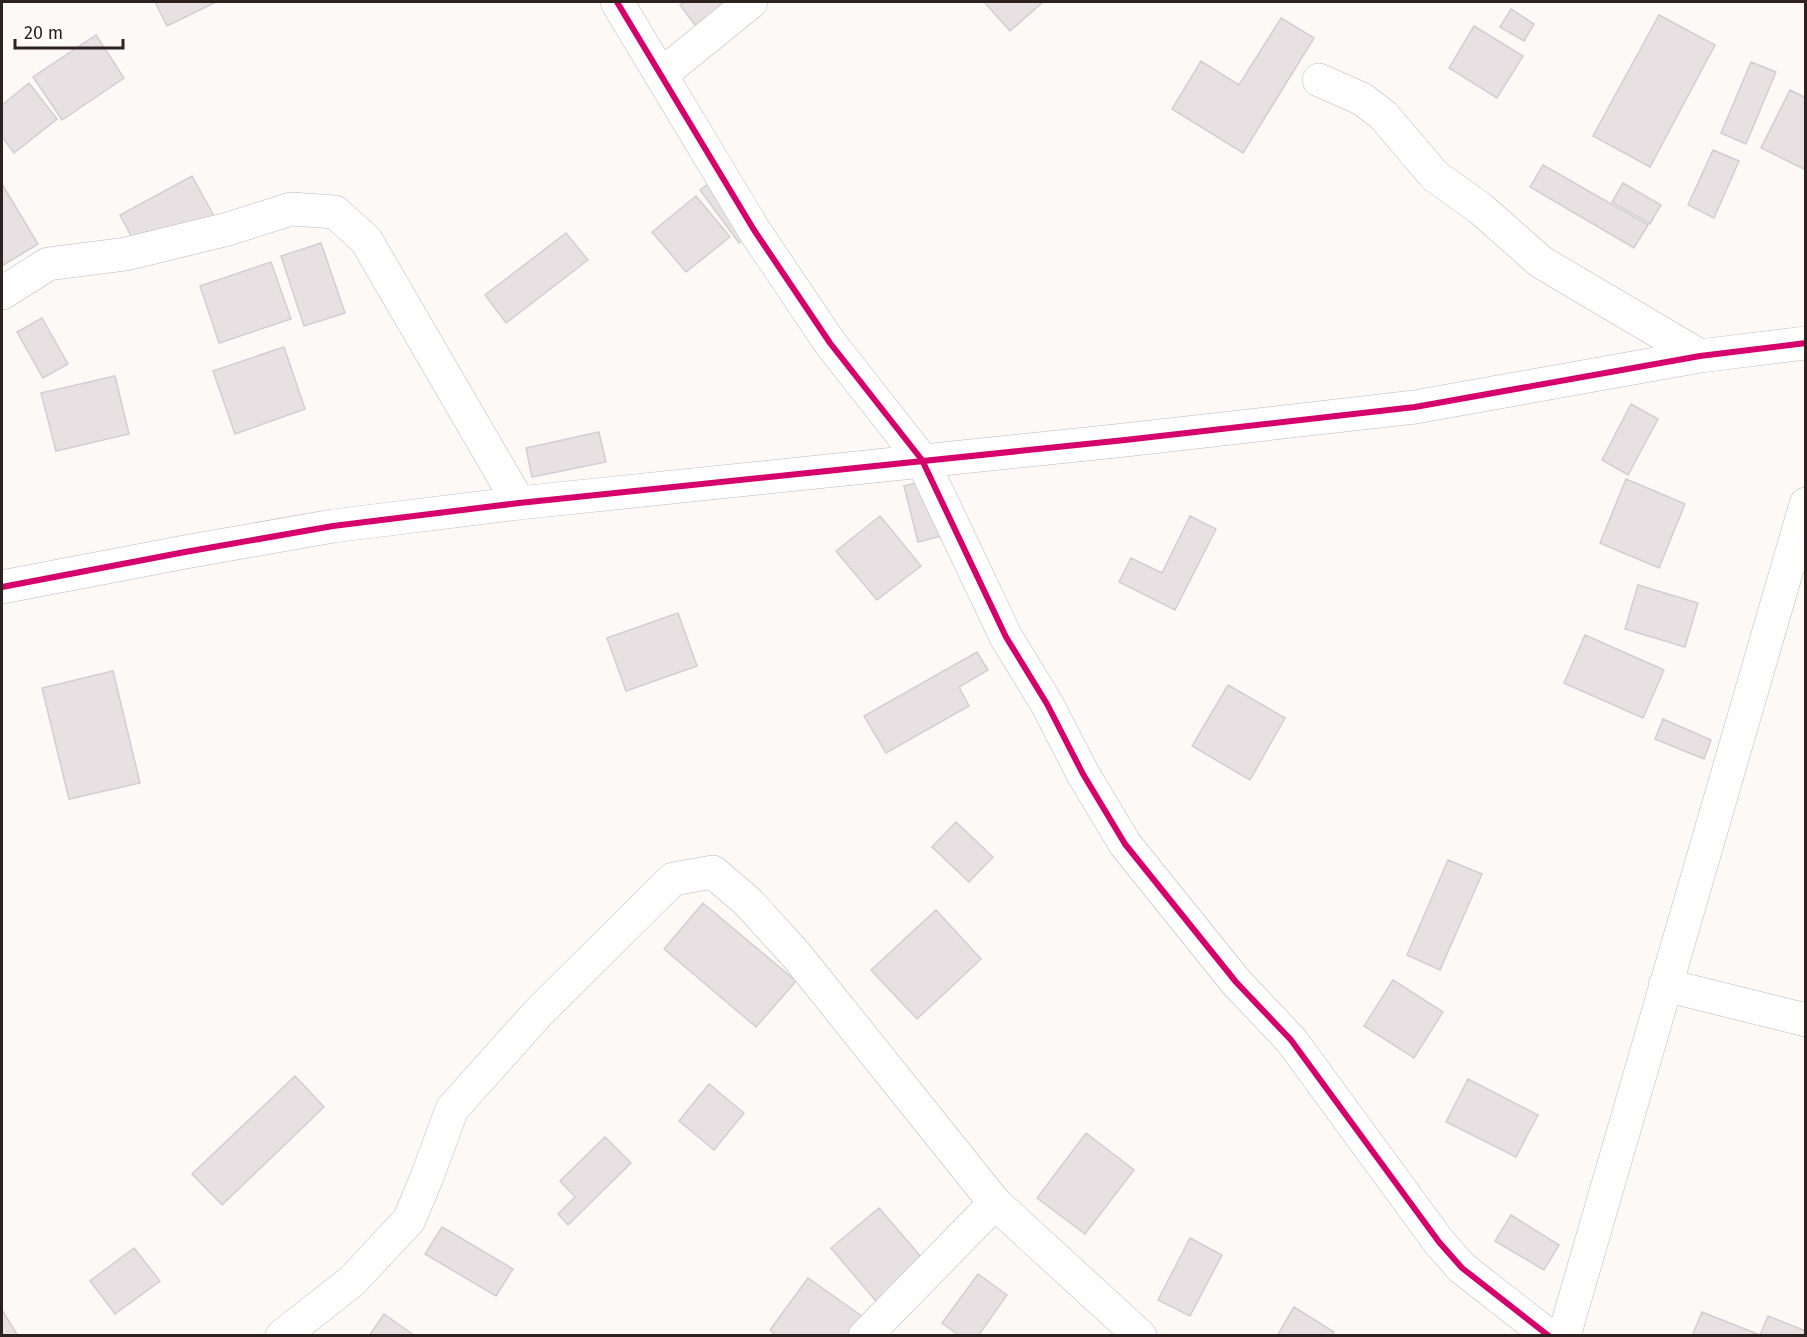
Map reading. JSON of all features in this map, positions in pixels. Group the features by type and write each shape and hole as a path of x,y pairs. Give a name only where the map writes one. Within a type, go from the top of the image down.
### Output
{"street":[{"path":"617,2 754,230 830,343 922,460 1006,637 1047,704 1083,774 1125,844 1236,982 1291,1040 1439,1242 1462,1268 1549,1335"},
{"path":"662,74 751,2"},
{"path":"1319,80 1362,99 1383,115 1435,176 1481,209 1541,262 1700,356"},
{"path":"2,293 48,264 126,254 228,229 291,209 335,212 366,240 519,502"},
{"path":"2,587 333,526 519,502 1125,440 1415,407 1700,356 1806,343"},
{"path":"1564,1335 1665,985 1794,586 1806,504"},
{"path":"282,1335 351,1281 409,1220 452,1109 539,1012 673,879 713,872 748,902 797,957 995,1203 1140,1335"},
{"path":"1665,985 1806,1020"},
{"path":"865,1335 995,1203"}],"building":[{"path":"155,2 216,2 167,26"},
{"path":"685,2 743,2 701,33 680,5"},
{"path":"986,2 1043,2 1010,31"},
{"path":"1511,9 1534,24 1524,41 1500,27"},
{"path":"1659,15 1715,45 1650,167 1593,136"},
{"path":"1281,18 1314,38 1243,153 1172,109 1201,61 1239,85"},
{"path":"1281,18 1314,38 1243,153 1172,109 1201,61 1239,85"},
{"path":"1474,26 1523,56 1497,98 1449,68"},
{"path":"1474,26 1523,56 1497,98 1449,68"},
{"path":"96,35 124,78 62,120 33,77"},
{"path":"1751,62 1776,72 1746,144 1721,133"},
{"path":"29,83 57,119 14,153 2,137 2,105"},
{"path":"1790,90 1806,98 1806,170 1761,148"},
{"path":"1713,150 1739,161 1714,218 1688,205"},
{"path":"1543,165 1648,225 1634,248 1530,187"},
{"path":"724,173 763,227 739,243 700,190"},
{"path":"192,176 214,216 141,255 120,215"},
{"path":"1623,183 1661,205 1650,224 1612,202"},
{"path":"2,184 38,244 2,266"},
{"path":"696,196 730,237 686,272 652,232"},
{"path":"566,233 588,260 506,323 485,295"},
{"path":"321,243 345,313 304,326 281,256"},
{"path":"271,262 291,319 219,343 200,286"},
{"path":"42,318 68,364 43,378 17,332"},
{"path":"284,347 305,409 235,434 213,371"},
{"path":"115,376 129,434 56,451 41,393"},
{"path":"1631,404 1658,419 1628,475 1602,460"},
{"path":"599,432 606,462 532,477 526,448"},
{"path":"931,479 945,535 918,542 904,486"},
{"path":"1626,479 1685,504 1659,568 1600,543"},
{"path":"880,516 921,566 877,600 836,551"},
{"path":"1190,516 1216,529 1175,610 1119,582 1131,558 1162,573"},
{"path":"1638,585 1698,603 1685,647 1625,629"},
{"path":"678,613 697,666 626,691 607,638"},
{"path":"1585,635 1664,670 1643,718 1564,683"},
{"path":"977,652 988,670 959,687 969,706 886,753 864,716"},
{"path":"113,671 140,783 69,799 42,688"},
{"path":"1228,685 1285,718 1250,780 1192,746"},
{"path":"1663,719 1711,740 1704,759 1655,739"},
{"path":"956,822 993,857 969,882 932,847"},
{"path":"1448,860 1482,874 1440,970 1407,955"},
{"path":"703,903 796,981 756,1027 664,949"},
{"path":"936,910 981,959 917,1019 871,970"},
{"path":"1393,980 1443,1012 1414,1058 1364,1026"},
{"path":"295,1076 324,1107 222,1205 192,1174"},
{"path":"1468,1079 1538,1115 1516,1157 1446,1122"},
{"path":"709,1084 744,1113 714,1150 679,1121"},
{"path":"1086,1133 1134,1170 1085,1234 1037,1198"},
{"path":"605,1137 631,1163 568,1225 558,1214 575,1197 560,1181"},
{"path":"879,1208 928,1265 880,1306 831,1248"},
{"path":"1511,1215 1559,1245 1544,1270 1495,1241"},
{"path":"442,1227 513,1269 496,1296 425,1254"},
{"path":"1190,1238 1222,1255 1190,1316 1158,1300"},
{"path":"134,1248 160,1281 115,1314 90,1281"},
{"path":"978,1274 1007,1295 978,1336 960,1336 942,1323"},
{"path":"808,1278 866,1319 855,1336 777,1336 770,1330"},
{"path":"1294,1307 1334,1332 1331,1336 1277,1336"},
{"path":"2,1310 18,1336 2,1336"},
{"path":"1702,1312 1760,1335 1768,1316 1806,1331 1806,1336 1692,1336"},
{"path":"384,1314 415,1336 369,1336"}],"cycle path":[{"path":"617,2 754,230 830,343 922,460 1006,637 1047,704 1083,774 1125,844 1236,982 1291,1040 1439,1242 1462,1268 1549,1336"},
{"path":"2,587 333,526 519,503 1125,440 1415,407 1700,356 1806,343"}]}
